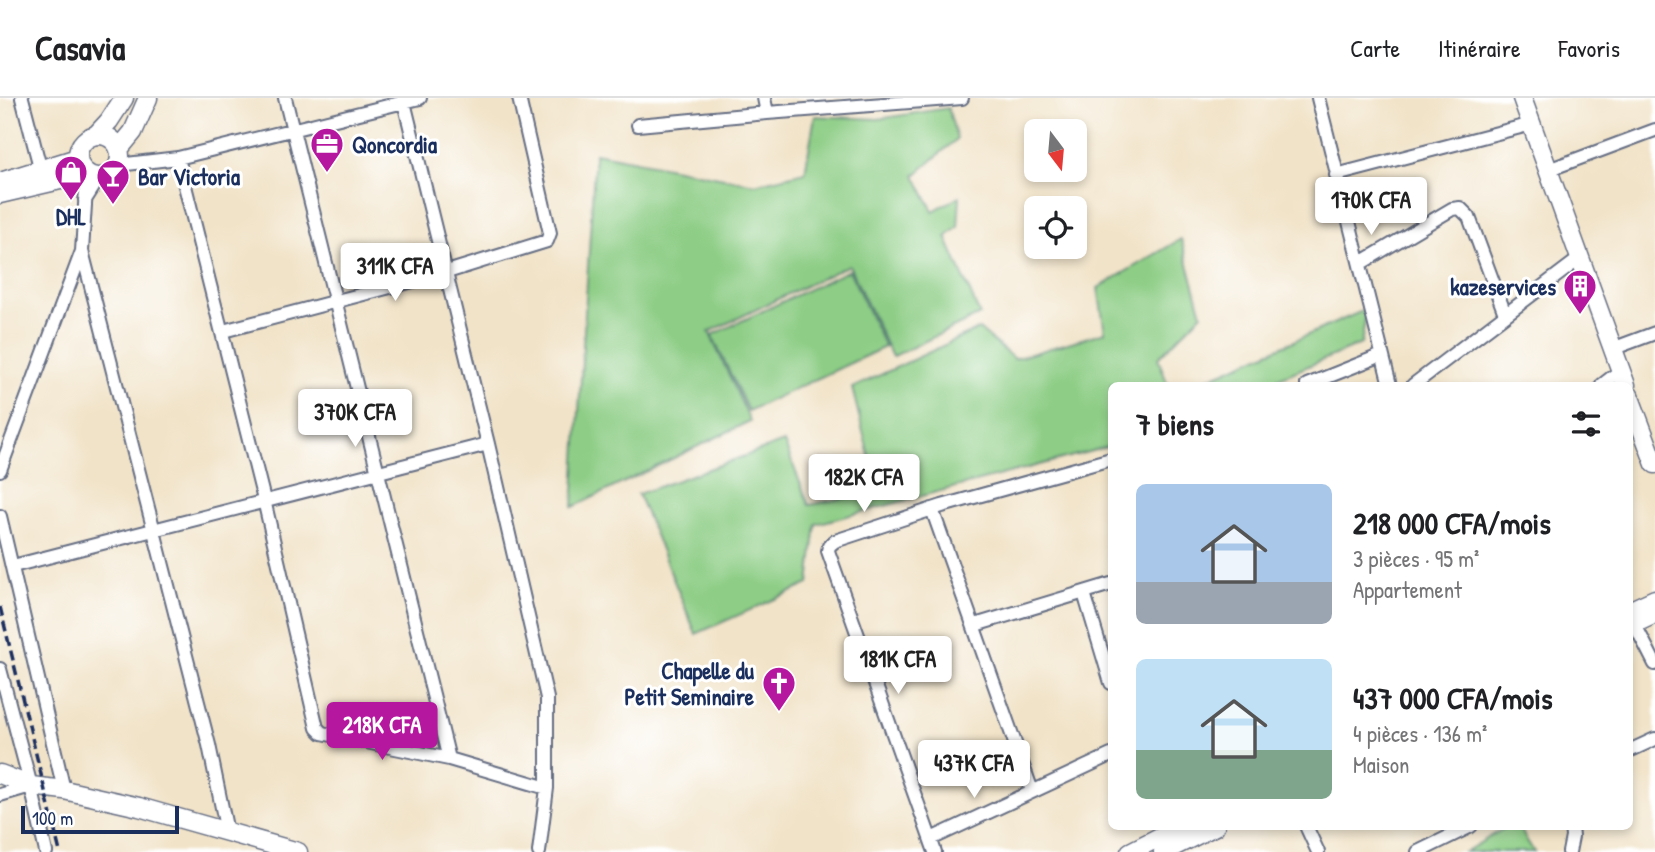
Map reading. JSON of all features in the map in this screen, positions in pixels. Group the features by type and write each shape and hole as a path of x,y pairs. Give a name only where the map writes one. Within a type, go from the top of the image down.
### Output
{"street":[{"path":"22,98 41,171"},
{"path":"90,175 79,167 79,147 109,121 124,98"},
{"path":"0,194 114,172 119,156 148,98"},
{"path":"285,98 449,759"},
{"path":"119,156 147,160 178,158 420,98"},
{"path":"223,331 447,272 549,239 550,233 519,98"},
{"path":"764,98 767,113"},
{"path":"639,125 880,101 962,98"},
{"path":"1318,98 1389,382"},
{"path":"1522,98 1623,378"},
{"path":"404,100 547,698 547,788 539,852"},
{"path":"1336,175 1532,124"},
{"path":"1548,170 1655,130"},
{"path":"96,135 107,136 119,156"},
{"path":"0,182 77,158"},
{"path":"178,158 223,331 317,728 322,733 449,759 547,788"},
{"path":"90,175 83,203 82,251 209,745 227,832"},
{"path":"1361,263 1452,209 1460,208 1469,217 1505,314"},
{"path":"0,470 82,251"},
{"path":"1420,382 1579,259"},
{"path":"1612,349 1655,333"},
{"path":"1314,382 1382,355"},
{"path":"1633,405 1655,463"},
{"path":"13,566 488,444"},
{"path":"935,852 828,551 829,546 835,541 932,509 1108,460"},
{"path":"932,509 1032,791"},
{"path":"0,516 64,790"},
{"path":"975,625 1108,585"},
{"path":"1084,593 1108,673"},
{"path":"1633,618 1655,599"},
{"path":"1633,620 1655,614"},
{"path":"1633,624 1655,664"},
{"path":"0,669 46,852"},
{"path":"1633,749 1655,739"},
{"path":"931,839 1108,756"},
{"path":"0,774 31,786 64,790 139,807 298,852"},
{"path":"0,795 31,786"},
{"path":"1130,852 1173,830"},
{"path":"1163,852 1207,830"},
{"path":"1308,830 1318,852"},
{"path":"1418,852 1463,830"},
{"path":"1569,852 1573,837 1572,830"}],"green space":[{"path":"948,108 957,139 915,175 933,211 960,196 958,227 946,237 980,315 892,357 849,265 709,332 750,421 573,507 595,153 755,184 805,172 815,116 878,119"},
{"path":"1181,239 1202,314 1158,358 1167,382 1108,382 1108,447 816,524 809,584 696,634 638,494 784,442 809,505 878,491 852,388 979,329 1014,359 1105,332 1098,288"},
{"path":"849,270 885,347 748,411 712,335"},
{"path":"1367,309 1361,344 1270,382 1200,382"},
{"path":"1501,830 1520,830 1534,852 1465,852"}],"railway":[{"path":"0,607 60,852"}],"place":[{"name":"Qoncordia","path":"327,174"},
{"name":"DHL","path":"71,202"},
{"name":"Bar Victoria","path":"113,206"},
{"name":"kazeservices","path":"1580,316"},
{"name":"Chapelle du Petit Seminaire","path":"779,713"}]}
